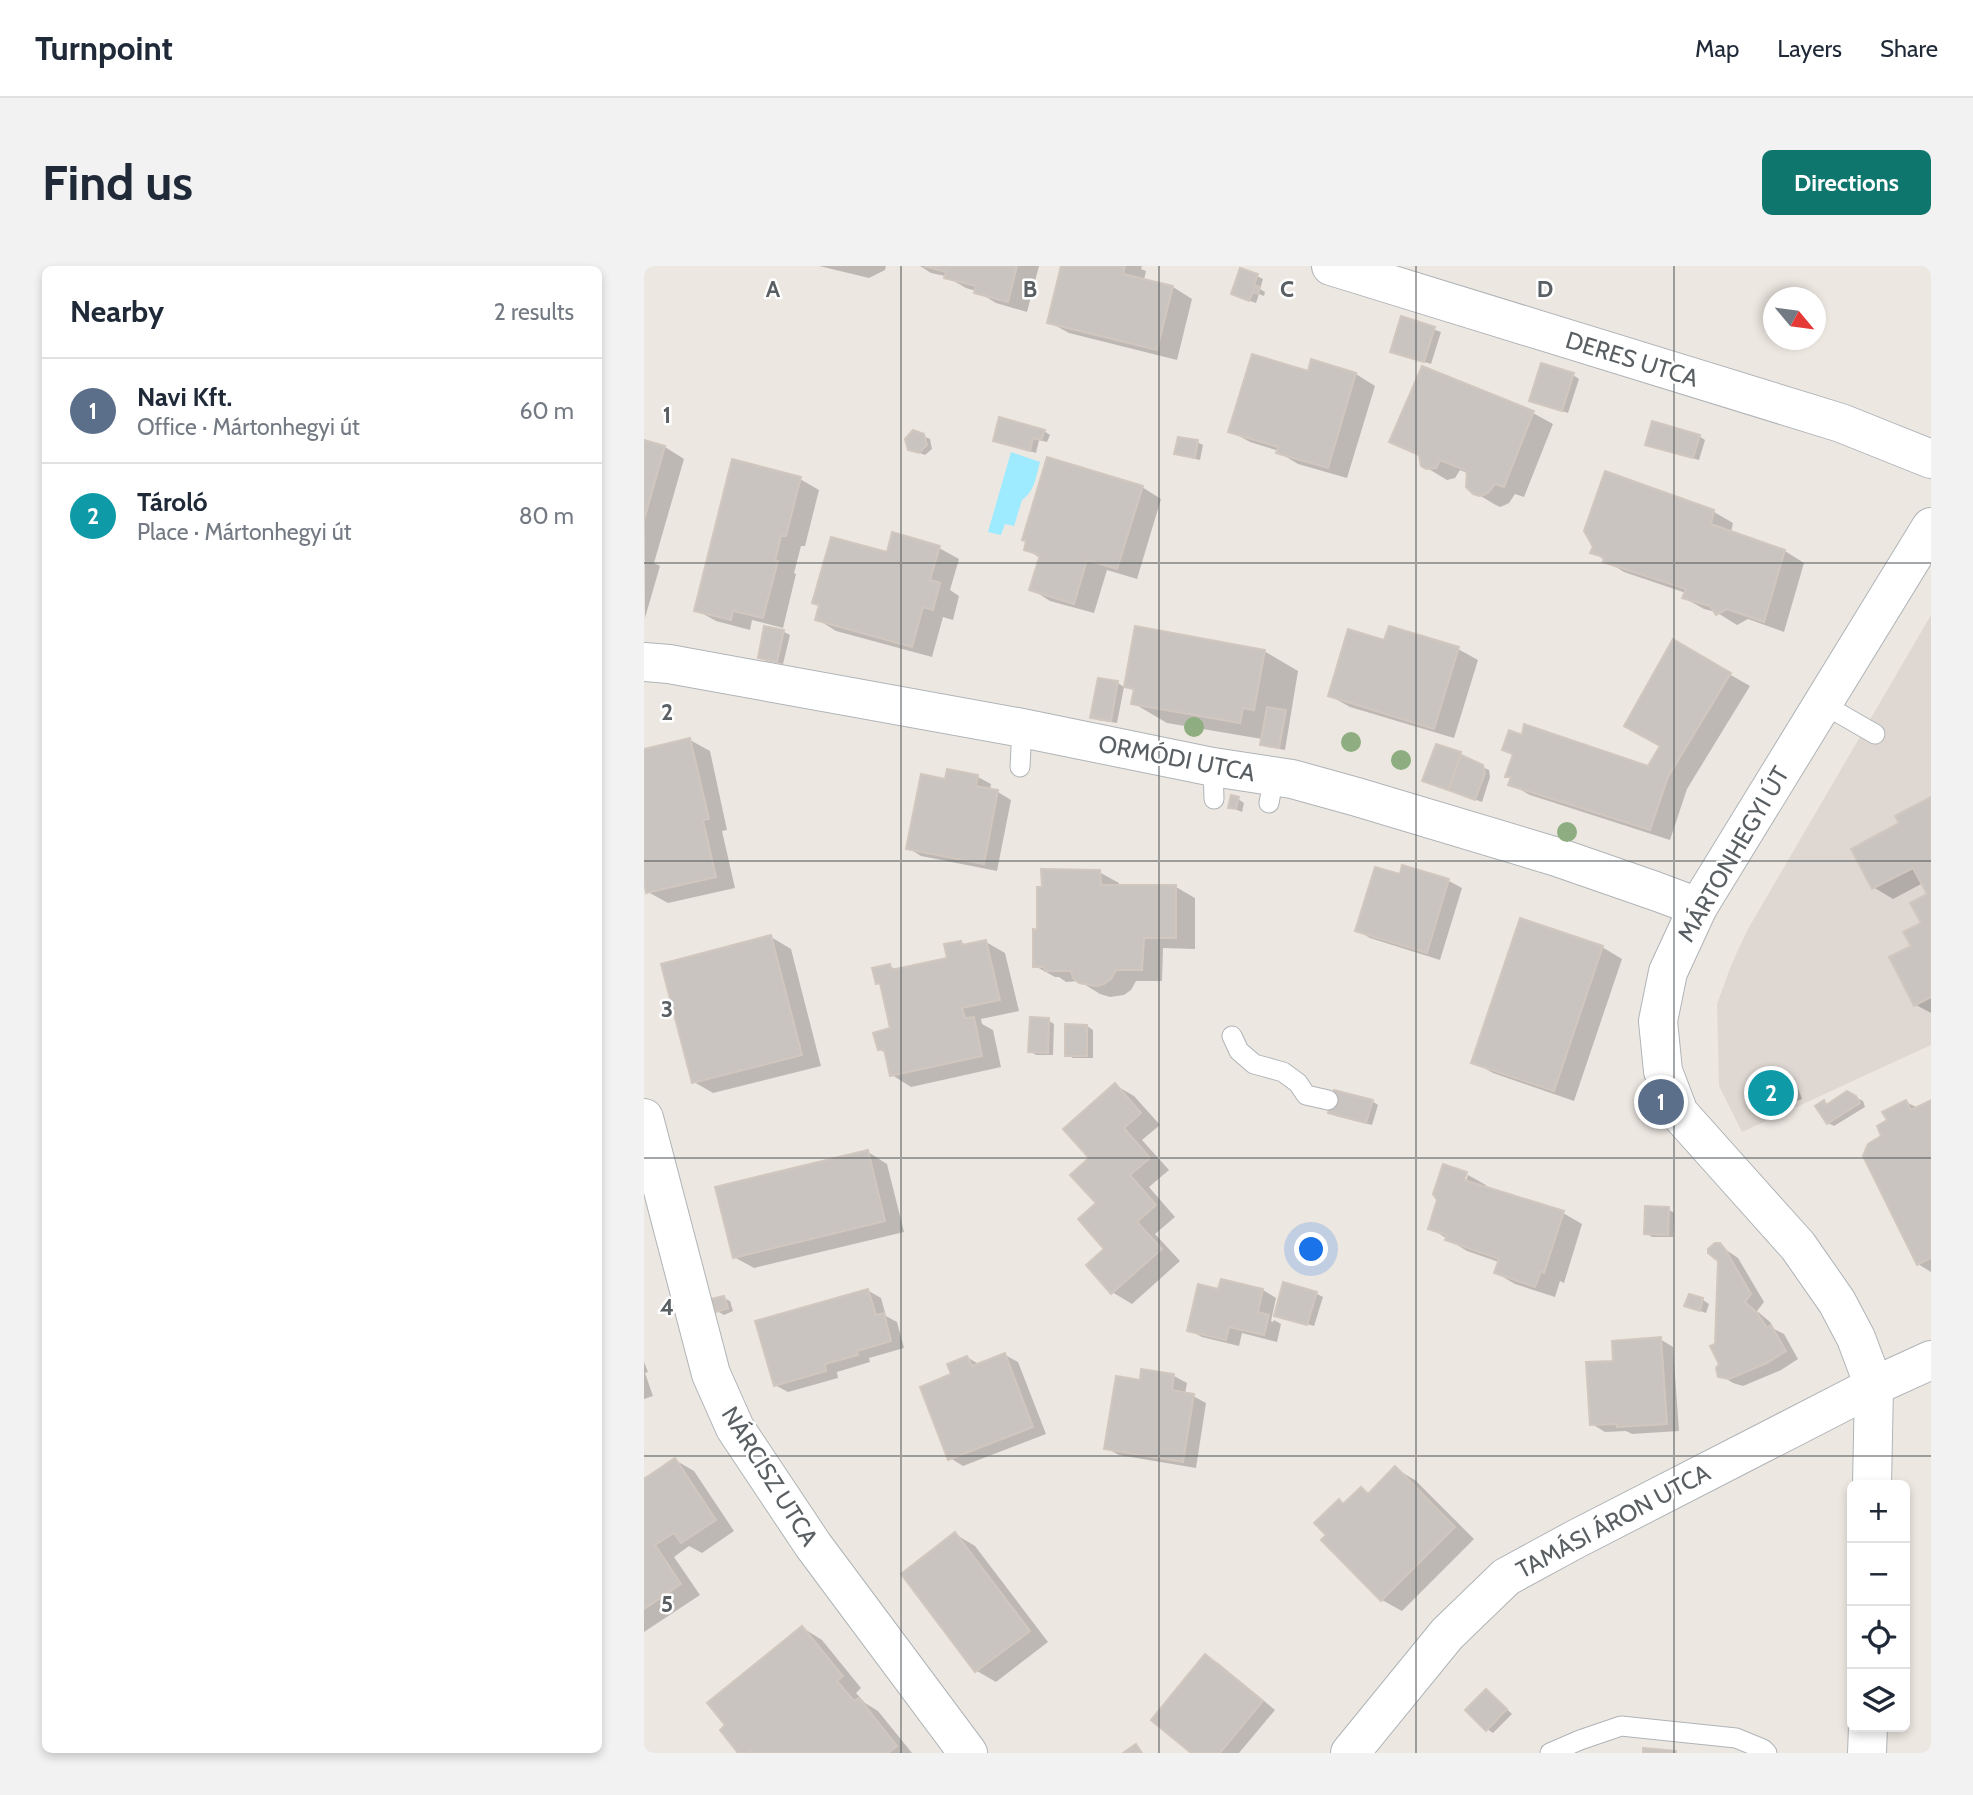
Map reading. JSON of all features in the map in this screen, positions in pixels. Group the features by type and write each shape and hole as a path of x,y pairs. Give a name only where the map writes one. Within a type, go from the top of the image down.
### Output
{"street":[{"name":"DERES UTCA","path":"1331,266 1841,423 1931,459"},
{"name":"MÁRTONHEGYI ÚT","path":"1872,1480 1874,1386 1856,1338 1837,1302 1798,1247 1679,1113 1663,1071 1658,1021 1668,972 1698,907 1931,527"},
{"name":"ORMÓDI UTCA","path":"644,662 669,664 1022,728 1213,783 1357,797 1557,857 1698,907"},
{"name":"NÁRCISZ UTCA","path":"644,1118 711,1374 735,1428 813,1545 968,1753"},
{"name":"TAMÁSI ÁRON UTCA","path":"1350,1753 1447,1634 1506,1577 1574,1539 1874,1386 1931,1360"},
{"path":"1867,1753 1868,1732"}],"lane":[{"path":"1823,704 1875,734"},
{"path":"1020,767 1022,728"},
{"path":"1232,1036 1239,1051 1254,1064 1283,1072 1298,1083 1306,1095 1328,1100"},
{"path":"1550,1753 1621,1726 1736,1738 1767,1753"}],"shaded area":[{"path":"1931,615 1931,1045 1742,1132 1719,1086 1717,1004 1748,929"}],"water":[{"path":"1011,452 1040,462 1030,492 1022,500 1014,526 1005,524 1001,535 988,532"}],"building":[{"path":"924,266 1017,266 1008,302 974,293 976,286 944,278 946,272"},
{"path":"1061,266 1125,266 1123,274 1173,286 1157,350 1047,323"},
{"path":"1240,268 1258,274 1254,285 1260,287 1258,294 1253,292 1249,301 1231,294"},
{"path":"1401,316 1435,327 1424,362 1390,352"},
{"path":"1252,354 1308,371 1311,359 1356,373 1328,468 1276,453 1278,447 1228,432"},
{"path":"1541,363 1574,373 1562,411 1529,401"},
{"path":"1422,366 1534,411 1504,487 1495,484 1484,495 1473,494 1466,487 1467,471 1440,460 1436,468 1426,469 1421,466 1419,455 1389,442"},
{"path":"999,417 1045,430 1041,440 1033,438 1030,451 993,441"},
{"path":"1652,421 1700,435 1693,458 1645,445"},
{"path":"913,430 924,434 927,445 919,453 908,450 905,439"},
{"path":"1178,437 1198,440 1195,458 1174,454"},
{"path":"644,440 665,446 644,520"},
{"path":"1047,457 1143,486 1117,569 1087,560 1074,604 1029,590 1040,555 1024,550 1026,541 1022,540"},
{"path":"732,459 801,477 786,536 781,536 775,561 778,561 763,618 733,611 731,620 694,611"},
{"path":"1605,471 1714,510 1711,524 1785,550 1764,622 1727,609 1716,615 1710,606 1682,598 1686,589 1603,562 1604,557 1590,553 1593,547 1584,531"},
{"path":"892,532 940,546 930,580 940,583 933,610 923,607 912,647 815,620 819,605 812,603 831,537 887,552"},
{"path":"764,626 784,630 777,662 758,658"},
{"path":"1135,626 1265,650 1254,710 1243,708 1240,723 1131,704 1134,689 1124,687"},
{"path":"1389,626 1459,647 1434,729 1328,696 1348,629 1384,640"},
{"path":"1673,639 1731,673 1668,777 1650,830 1508,785 1511,777 1505,777 1513,754 1502,750 1509,730 1522,735 1524,724 1648,766 1660,746 1624,726"},
{"path":"1098,678 1118,681 1111,721 1090,718"},
{"path":"1267,707 1286,710 1279,748 1260,745"},
{"path":"690,738 709,819 703,820 716,877 646,893 644,749"},
{"path":"1436,744 1461,752 1448,790 1422,781"},
{"path":"1461,755 1483,765 1485,773 1475,800 1448,790"},
{"path":"947,769 978,775 976,786 998,790 984,864 906,849 921,774 945,779"},
{"path":"1231,795 1239,797 1236,809 1228,808"},
{"path":"1931,797 1931,997 1914,1006 1889,957 1911,946 1903,932 1921,923 1910,903 1927,894 1913,868 1872,889 1851,849 1899,823 1895,816"},
{"path":"1402,865 1449,879 1427,953 1355,931 1375,867 1400,874"},
{"path":"1041,869 1100,870 1101,885 1176,885 1176,938 1144,938 1142,970 1116,970 1111,979 1096,986 1079,983 1073,978 1071,971 1045,971 1044,967 1033,967 1033,929 1037,930 1037,887 1042,887"},
{"path":"1520,918 1603,946 1554,1091 1471,1063"},
{"path":"771,935 802,1055 692,1083 661,964"},
{"path":"986,940 1000,1000 962,1008 965,1018 974,1017 982,1056 890,1076 884,1049 878,1050 873,1033 890,1028 880,983 876,984 872,968 890,964 891,970 947,958 944,944 961,941 962,945"},
{"path":"1030,1017 1049,1018 1048,1053 1028,1052"},
{"path":"1065,1024 1087,1025 1087,1056 1065,1056"},
{"path":"1788,1073 1796,1096 1753,1112 1745,1089"},
{"path":"1115,1083 1141,1113 1124,1128 1150,1158 1130,1175 1156,1205 1137,1222 1162,1249 1111,1294 1086,1265 1104,1249 1078,1219 1096,1203 1070,1175 1089,1158 1063,1129"},
{"path":"1334,1090 1373,1100 1366,1123 1328,1113"},
{"path":"1847,1091 1856,1096 1860,1103 1827,1124 1815,1106 1824,1100 1826,1105"},
{"path":"1906,1100 1911,1110 1931,1100 1931,1258 1917,1265 1863,1156 1868,1144 1881,1136 1877,1126 1887,1120 1882,1112"},
{"path":"868,1150 885,1221 733,1258 715,1187"},
{"path":"1443,1164 1467,1172 1464,1180 1564,1211 1544,1273 1541,1271 1535,1287 1494,1273 1499,1259 1445,1240 1447,1235 1428,1229 1437,1200 1433,1194"},
{"path":"1645,1206 1669,1207 1668,1235 1644,1234"},
{"path":"1715,1243 1720,1243 1725,1249 1751,1294 1745,1302 1767,1328 1771,1325 1786,1351 1767,1363 1729,1379 1718,1377 1716,1368 1719,1364 1710,1346 1715,1344 1718,1261 1708,1253 1708,1249"},
{"path":"1221,1279 1263,1289 1258,1312 1269,1315 1264,1335 1229,1327 1226,1340 1187,1331 1198,1284 1218,1289"},
{"path":"1283,1282 1317,1292 1307,1325 1274,1316"},
{"path":"868,1289 876,1315 884,1313 891,1341 857,1351 858,1355 825,1364 826,1371 774,1386 755,1321"},
{"path":"1689,1294 1703,1298 1700,1311 1684,1306"},
{"path":"724,1296 728,1308 716,1312 711,1299"},
{"path":"1661,1337 1667,1424 1617,1427 1617,1424 1590,1425 1586,1362 1613,1361 1612,1341"},
{"path":"1005,1353 1033,1427 948,1460 920,1387 951,1374 947,1364 967,1356 972,1366"},
{"path":"1141,1369 1174,1374 1172,1390 1194,1394 1183,1462 1104,1449 1116,1376 1140,1380"},
{"path":"675,1458 716,1520 681,1543 674,1533 655,1545 681,1584 644,1609 644,1479"},
{"path":"1395,1466 1455,1527 1381,1601 1321,1540 1326,1535 1314,1523 1339,1499 1343,1504 1361,1487 1368,1494"},
{"path":"955,1532 1030,1631 975,1672 901,1574"},
{"path":"802,1626 843,1676 837,1681 854,1701 859,1698 897,1746 888,1753 738,1753 720,1730 725,1725 707,1703"},
{"path":"1205,1654 1263,1701 1220,1753 1191,1753 1151,1720"},
{"path":"1486,1689 1507,1709 1486,1731 1465,1710"},
{"path":"1136,1744 1142,1753 1123,1753"},
{"path":"1643,1748 1676,1751 1676,1753 1643,1753"}],"place":[{"name":"Tároló","path":"1771,1093"},
{"name":"Navi Kft.","path":"1661,1102"}]}
